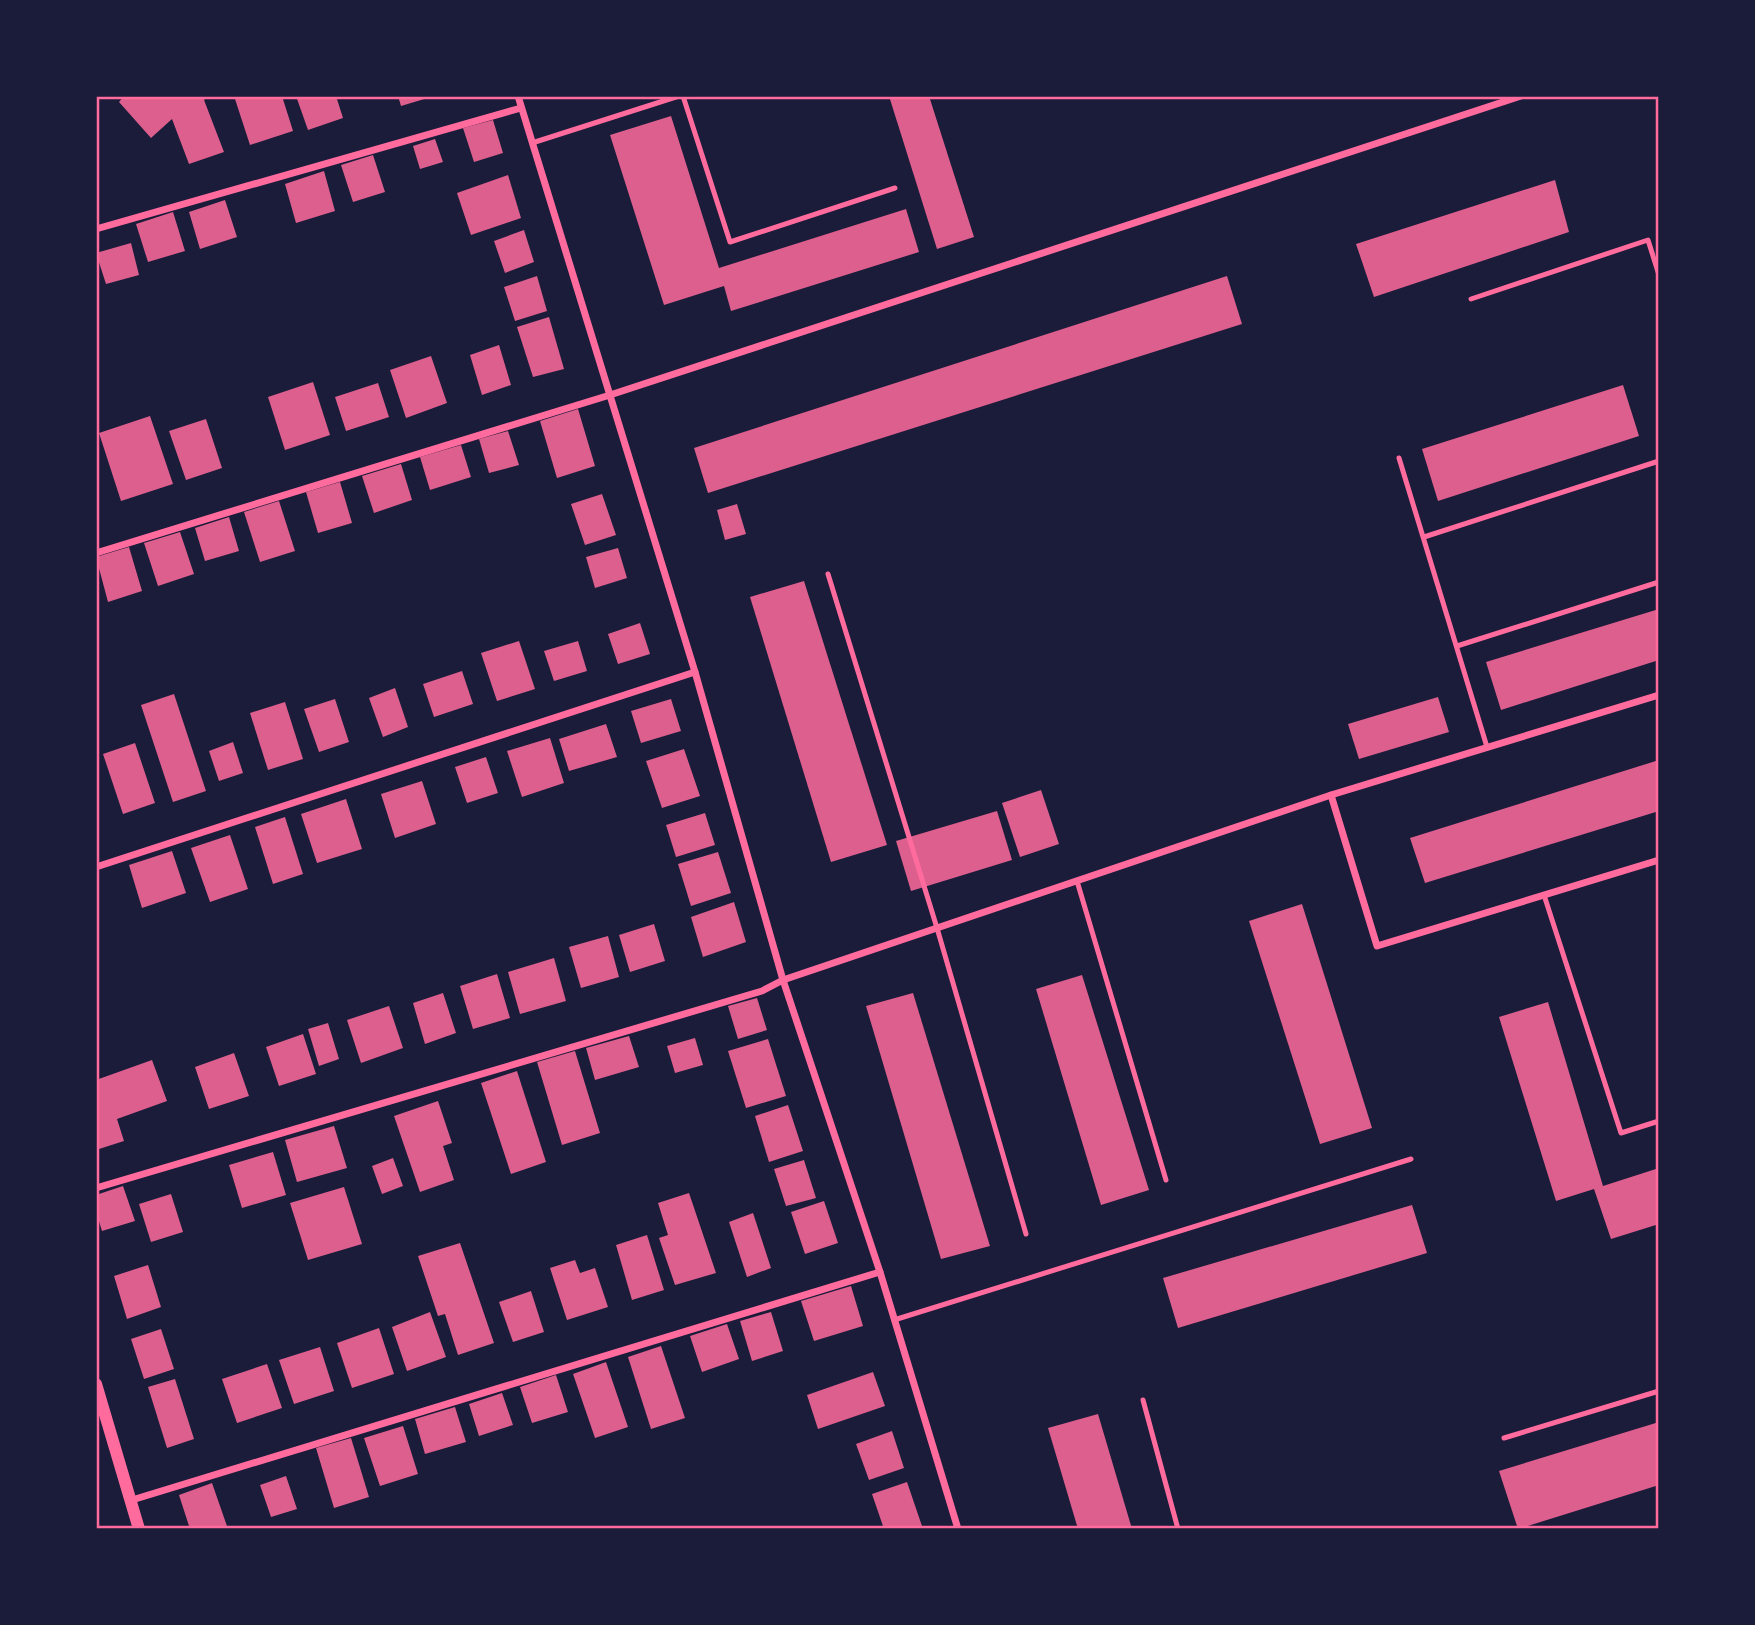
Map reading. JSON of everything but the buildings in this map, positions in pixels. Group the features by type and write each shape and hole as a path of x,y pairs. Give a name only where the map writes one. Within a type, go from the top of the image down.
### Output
{"street":[{"path":"518,96 695,672 783,980 880,1272 958,1529"},
{"path":"96,554 610,396 1521,96"},
{"path":"96,229 521,108"},
{"path":"96,867 695,672"},
{"path":"96,1188 762,991 783,980 1331,794 1659,695"},
{"path":"1331,794 1377,946 1659,860"},
{"path":"132,1500 880,1272"},
{"path":"96,1384 139,1529"}],"lane":[{"path":"532,143 681,96 730,242 895,188"},
{"path":"1471,299 1647,240 1659,275"},
{"path":"1399,458 1488,747"},
{"path":"1424,537 1659,461"},
{"path":"828,574 937,928 1026,1234"},
{"path":"1457,646 1659,582"},
{"path":"1077,881 1166,1180"},
{"path":"1544,895 1621,1133 1659,1121"},
{"path":"894,1320 1411,1159"},
{"path":"1504,1438 1659,1391"},
{"path":"1143,1400 1178,1529"}]}
